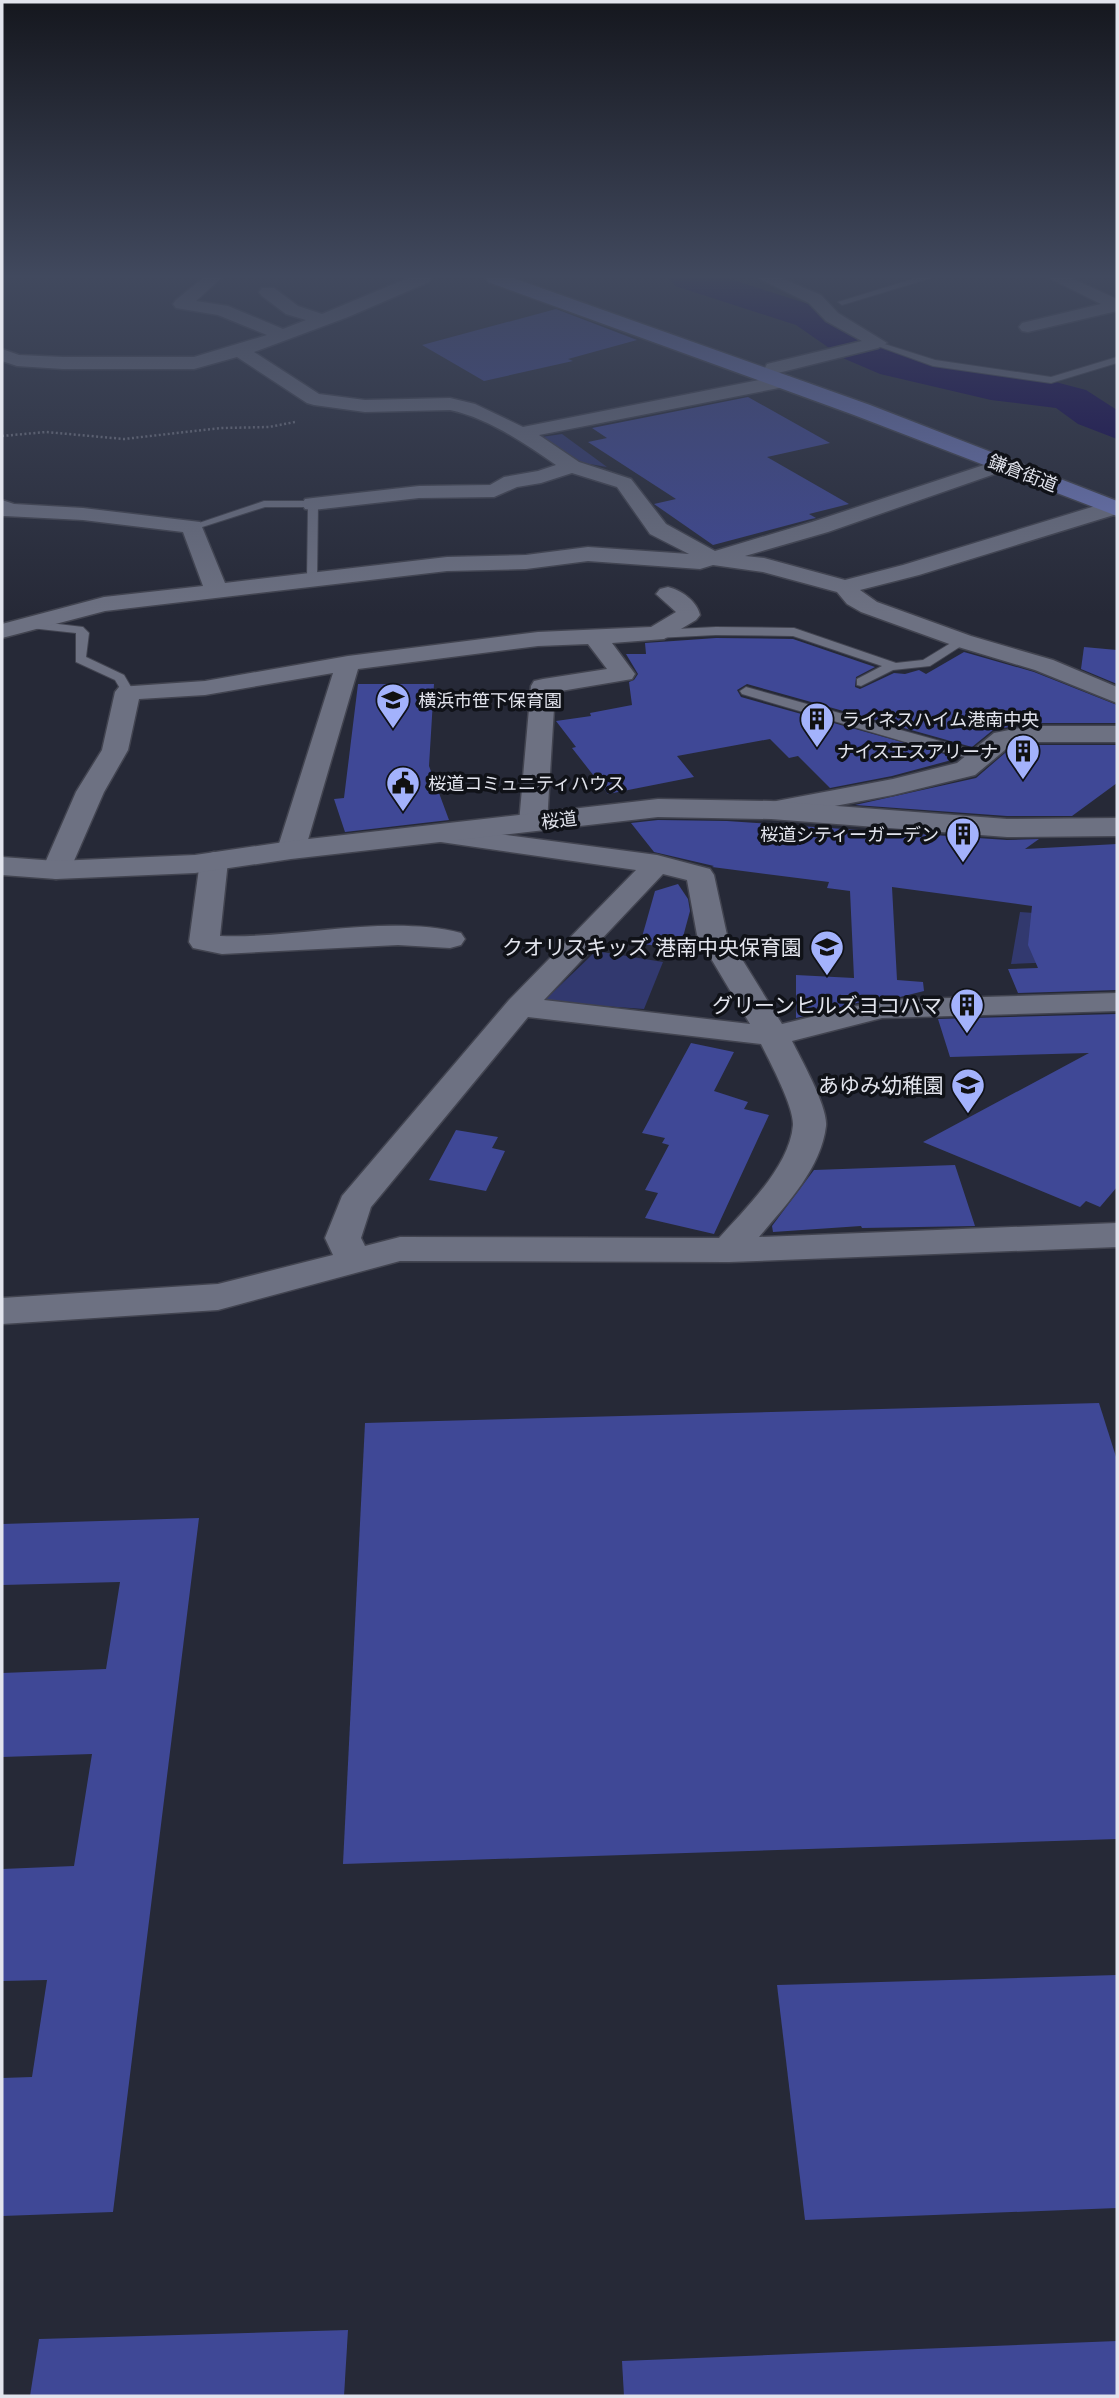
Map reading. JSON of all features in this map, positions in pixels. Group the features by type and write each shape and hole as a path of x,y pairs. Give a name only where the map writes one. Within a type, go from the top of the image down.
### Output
{"main road":[{"name":"鎌倉街道","path":"816,390 1002,465 1116,504"},
{"name":"鎌倉街道","path":"818,390 1116,504"}],"street":[{"path":"300,390 314,399 365,406 450,404 468,408 521,433 572,466 624,483 657,529 714,559 764,565 845,587 911,570 1116,504"},
{"path":"521,433 713,390"},
{"path":"369,413 468,408"},
{"path":"2,631 104,604 447,564 526,562 588,554 700,562 820,527 1002,465"},
{"path":"313,504 419,492 494,491 512,481 541,477 572,466"},
{"path":"2,506 5,506 5,510 83,513 192,527 216,589"},
{"path":"845,587 855,599 869,607 963,641 1044,665 1117,696"},
{"path":"56,870 90,792 115,750 128,692 205,688 348,663 538,639 656,634 688,615 687,608 668,594"},
{"path":"533,824 543,686 623,674 595,637"},
{"path":"290,850 348,663"},
{"path":"1046,690 1070,676"},
{"path":"771,810 893,787 965,769 1003,740 1030,734 1117,734"},
{"name":"桜道","path":"2,866 56,870 214,861 658,808 771,810 1007,828 1117,827"},
{"path":"437,834 657,864 700,875 712,935 795,1078 810,1124 800,1156 782,1187 729,1250"},
{"path":"214,861 204,942 222,945 398,936 450,939"},
{"path":"354,1261 343,1238 354,1204 520,1007 657,864"},
{"path":"520,1007 773,1036 882,1009 1117,1002"},
{"path":"2,1311 219,1297 400,1249 729,1250 1117,1235"}],"lane":[{"path":"192,527 264,504 313,504 313,579"},
{"path":"26,624 79,630 83,633 80,659 120,678 128,692"},
{"path":"656,634 716,631 794,632 892,666"},
{"path":"861,682 892,666 926,663 963,641"},
{"path":"746,691 924,743 982,757"}],"path":[{"path":"2,436 46,432 124,439 222,428"}],"shaded area":[{"path":"562,434 607,467 578,462 535,438"},
{"path":"1049,900 1117,901 1117,926 1070,927 1081,961 1011,964 1020,912 1049,914"},
{"path":"596,951 663,962 644,1009 549,1002 546,999"}],"building":[{"path":"748,397 830,443 767,457 849,504 809,514 816,518 713,545 654,504 676,499 588,442 607,438 592,428"},
{"path":"716,638 793,639 875,667 856,677 855,687 860,689 894,673 905,674 919,670 926,674 964,652 1034,672 1117,705 1117,723 1030,723 993,730 972,747 747,684 737,690 741,697 959,758 892,776 830,788 798,756 789,758 770,739 677,756 694,777 608,794 572,748 576,747 556,721 591,716 590,713 632,705 629,682 638,674 626,654 646,654 645,643"},
{"path":"1084,647 1117,650 1117,684 1081,669"},
{"path":"358,684 434,684 429,766 449,820 345,832 334,799 344,798"},
{"path":"1117,745 1117,783 1072,816 1007,816 855,805 976,778 1012,747"},
{"path":"658,820 727,821 1007,840 1039,839 1025,849 1117,844 1117,990 1018,993 1008,969 1038,968 1028,945 1032,906 892,887 897,980 923,982 924,991 900,997 881,997 796,1018 796,975 854,978 850,891 827,888 829,882 712,867 714,866 654,852 631,823"},
{"path":"678,884 688,899 690,911 680,948 640,944 655,891"},
{"path":"1117,1014 1117,1187 1100,1207 1086,1201 1080,1207 923,1142 1089,1053 950,1057 938,1019"},
{"path":"691,1043 734,1052 714,1091 748,1102 744,1109 769,1115 714,1234 645,1218 658,1193 645,1190 669,1145 662,1143 665,1138 642,1133"},
{"path":"456,1130 498,1137 492,1148 505,1151 486,1191 429,1180"},
{"path":"955,1165 975,1226 861,1226 773,1232 772,1226 814,1170"},
{"path":"1099,1403 1117,1460 1117,1839 343,1864 365,1423"},
{"path":"199,1518 113,2212 2,2216 2,2078 32,2077 47,1980 2,1981 2,1869 74,1866 92,1754 2,1757 2,1673 106,1669 120,1582 2,1585 2,1524"},
{"path":"1117,1975 1117,2208 805,2220 777,1985"},
{"path":"348,2330 344,2396 30,2396 39,2339"},
{"path":"1117,2341 1117,2396 624,2396 622,2361"}],"waterway":[{"path":"1019,390 1071,399 1093,415 1117,426"}],"place":[{"name":"横浜市笹下保育園","path":"393,730"},
{"name":"ライネスハイム港南中央","path":"817,749"},
{"name":"ナイスエスアリーナ","path":"1023,781"},
{"name":"桜道コミュニティハウス","path":"403,813"},
{"name":"桜道シティーガーデン","path":"963,864"},
{"name":"クオリスキッズ 港南中央保育園","path":"827,977"},
{"name":"グリーンヒルズヨコハマ","path":"967,1035"},
{"name":"あゆみ幼稚園","path":"968,1115"}]}
